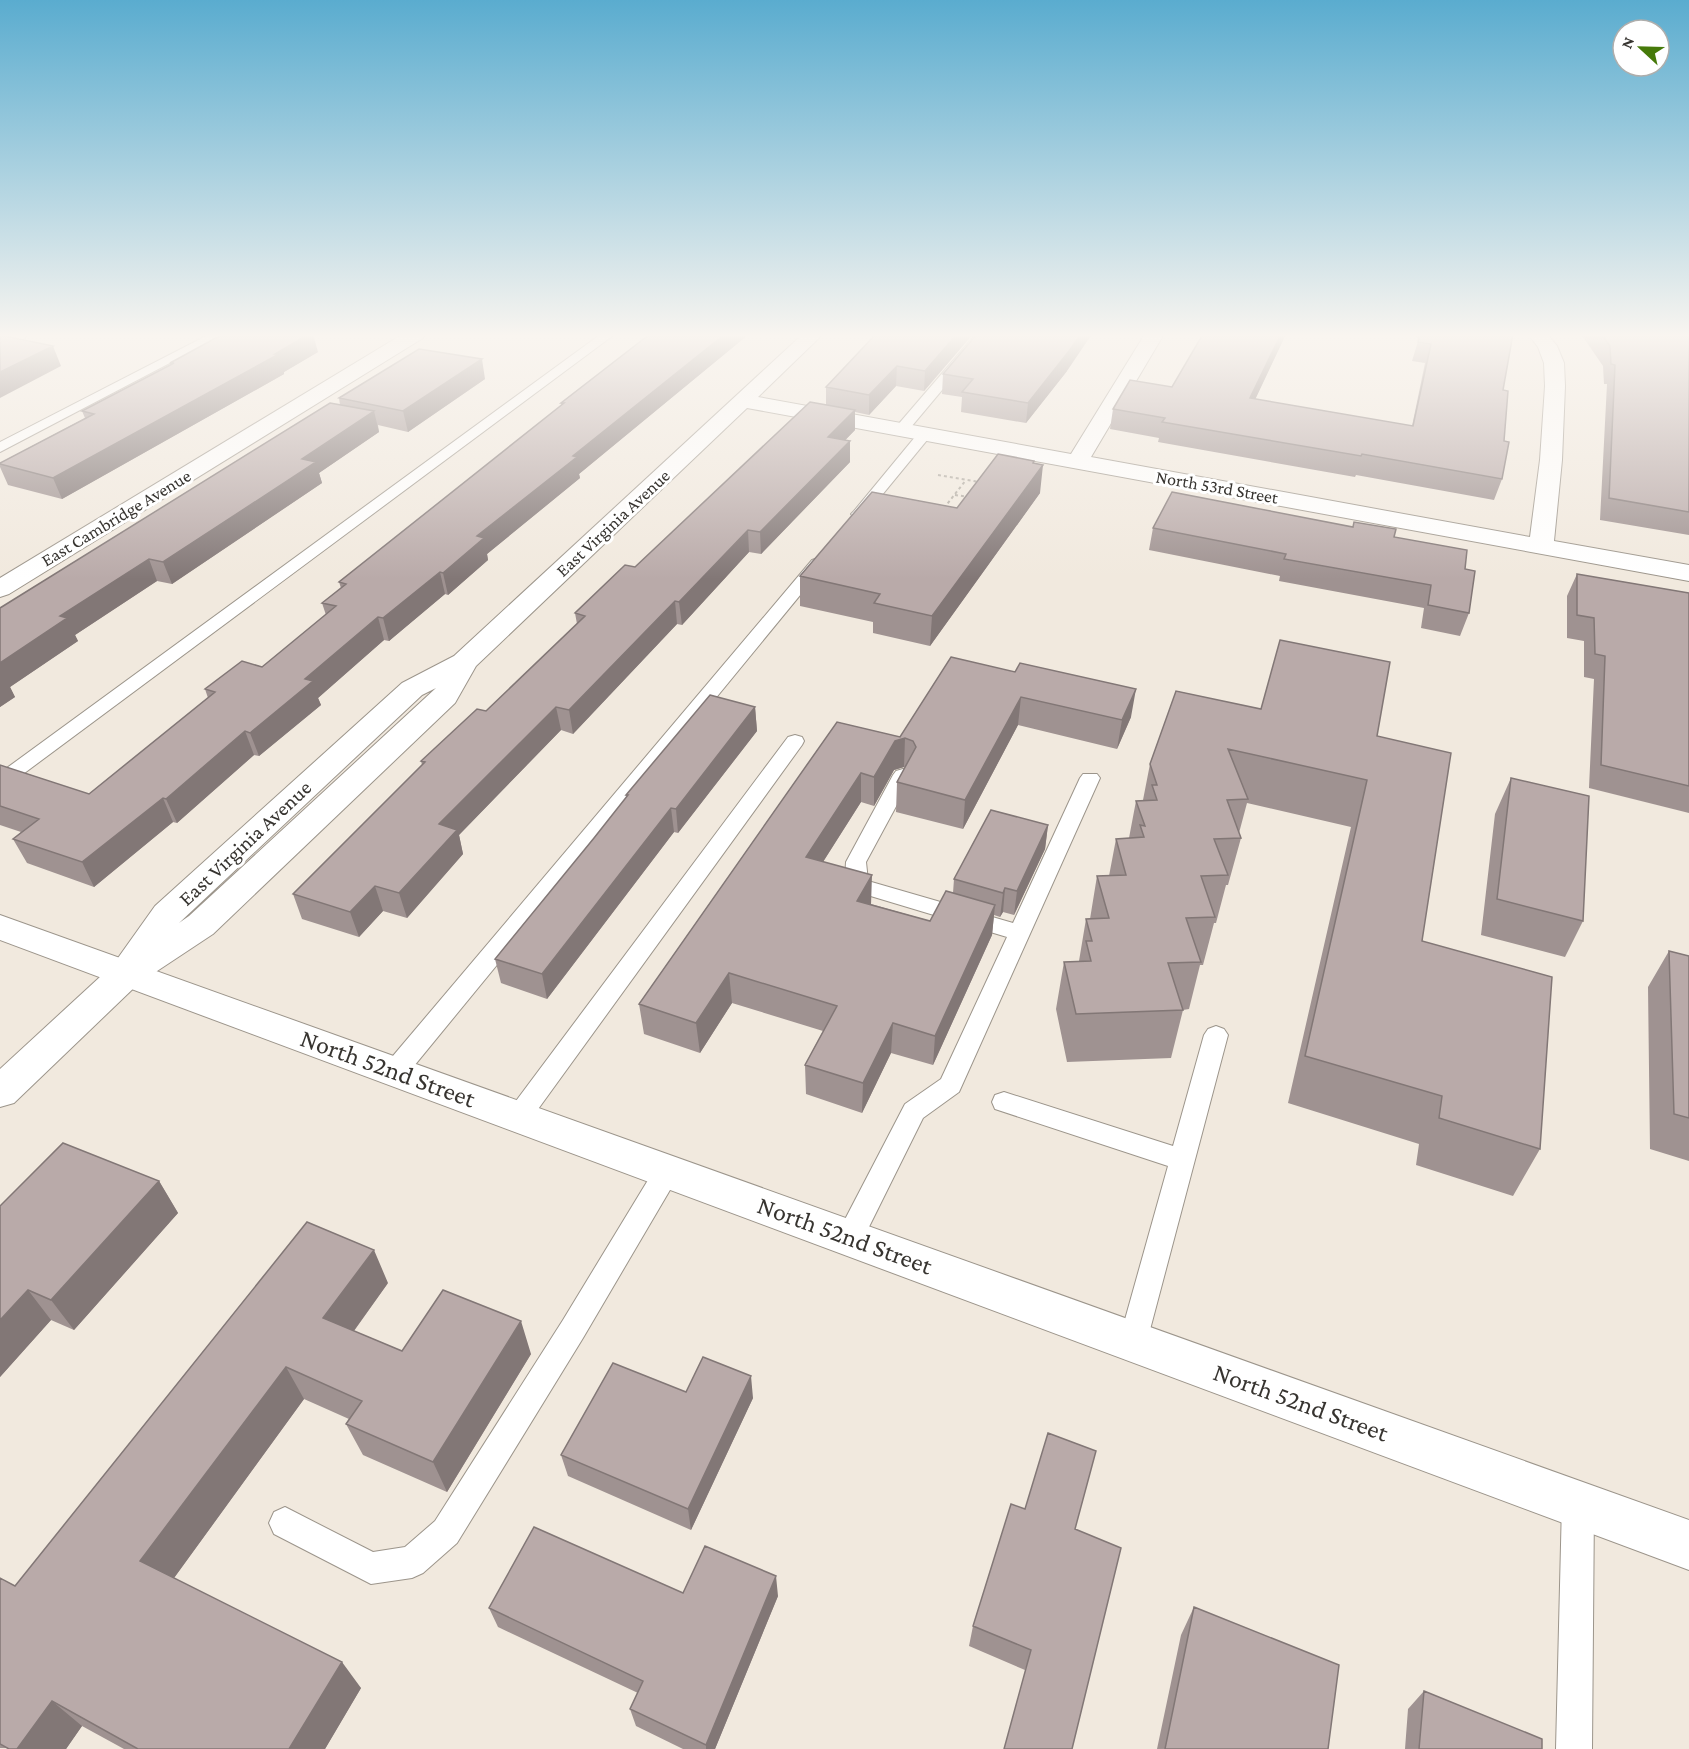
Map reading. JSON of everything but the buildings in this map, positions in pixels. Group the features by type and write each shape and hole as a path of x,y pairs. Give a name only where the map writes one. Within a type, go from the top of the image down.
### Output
{"street":[{"name":"East Cambridge Avenue","path":"0,588 282,416"},
{"name":"East Virginia Avenue","path":"0,1092 126,974 201,925 445,697 464,663 728,416"},
{"name":"North 53rd Street","path":"823,416 1689,573"},
{"path":"1077,462 1105,416"},
{"path":"1541,546 1551,460 1553,416"},
{"name":"North 52nd Street","path":"0,927 1689,1545"}],"lane":[{"path":"0,448 62,416"},
{"path":"0,782 498,416"},
{"path":"901,430 913,416"},
{"path":"849,525 925,434"},
{"path":"396,1070 827,553"},
{"path":"519,1116 795,741"},
{"path":"903,775 856,861 856,879 861,886 1020,933"},
{"path":"850,1237 914,1111 950,1085 1090,778"},
{"path":"1133,1341 1216,1035"},
{"path":"1004,1102 1182,1160"},
{"path":"285,1523 371,1568 412,1562 446,1532 561,1348 668,1170"},
{"path":"1574,1749 1578,1504"}],"path":[{"path":"938,475 988,484"},
{"path":"950,512 942,511 966,480"},
{"path":"955,495 978,499"}]}
